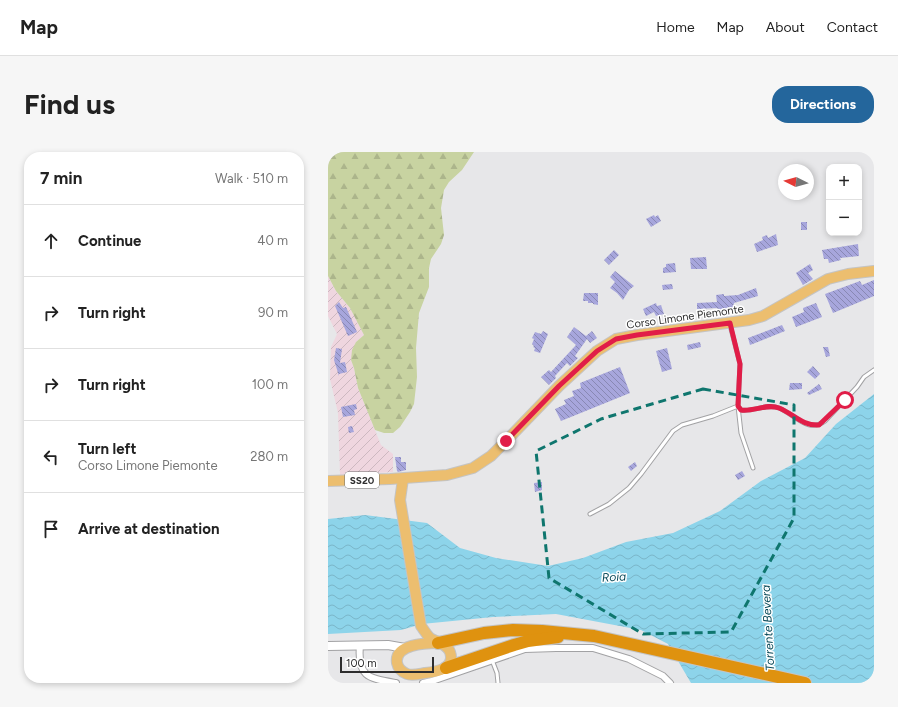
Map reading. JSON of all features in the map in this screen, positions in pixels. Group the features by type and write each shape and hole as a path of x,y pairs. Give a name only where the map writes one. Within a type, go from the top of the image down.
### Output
{"highway":[{"path":"438,643 484,633 513,630 594,636 805,683"},
{"path":"446,668 514,644 581,635"}],"main road":[{"name":"Corso Limone Piemonte","path":"396,479 447,475 473,468 491,456 559,386 597,351 616,339 730,323 763,316 828,279 848,274 874,271"},
{"name":"SS20","path":"328,481 396,479"},
{"path":"396,479 421,626 425,633 438,643 445,646 450,652 450,660 446,668 440,671 410,675 402,672 397,664 398,654 416,639 421,626"},
{"path":"407,647 438,643"}],"street":[{"path":"360,645 360,665 367,676 374,679 396,683"},
{"path":"328,646 381,645 407,647"},
{"path":"381,645 390,650 397,664"},
{"path":"423,683 525,649 593,648 629,659 663,676 670,683"}],"lane":[{"path":"730,323 740,364 738,406 741,433 753,468"},
{"path":"738,406 741,410 749,411 761,408 778,408 805,424 812,426 819,425 853,391 864,377 874,370"},
{"path":"590,514 609,504 628,488 641,474 673,431 682,425 714,416 738,406"},
{"path":"492,660 498,683"}],"highlighted area":[{"path":"703,389 794,405 794,518 731,632 643,634 549,578 536,451 601,419"}],"shaded area":[{"path":"328,276 336,291 350,308 364,335 356,342 351,360 358,388 381,445 393,454 393,472 340,475 338,413 330,379 331,347 337,334 328,316"}],"green space":[{"path":"328,152 474,152 462,170 449,182 444,190 441,208 444,235 441,244 431,259 429,268 429,287 419,313 416,348 417,377 414,404 400,427 393,433 384,433 375,430 358,388 351,360 352,350 356,342 364,335 350,308 336,291 328,276"}],"water":[{"path":"874,394 874,683 691,683 668,644 641,630 556,614 493,617 422,624 401,630 328,634 328,519 365,515 427,523 460,548 496,558 548,566 583,558 626,542 673,533 720,511 761,481 805,458 836,424"}],"building":[{"path":"654,215 655,217 658,215 661,221 651,227 646,219"},
{"path":"801,222 807,222 807,230 801,230"},
{"path":"776,234 778,245 757,252 754,244 763,240 762,237 767,235 768,238"},
{"path":"858,244 859,256 840,258 841,260 829,263 828,259 824,259 822,250"},
{"path":"614,250 619,255 609,265 604,260"},
{"path":"706,257 707,269 691,269 690,258"},
{"path":"675,263 676,272 663,273 663,268 666,267 666,264"},
{"path":"810,264 813,270 808,273 813,279 803,285 796,273"},
{"path":"615,271 634,286 629,290 623,300 610,288 615,282 610,277"},
{"path":"874,280 874,296 833,313 825,294 860,281 862,285"},
{"path":"672,284 673,289 663,290 662,285"},
{"path":"756,288 758,296 734,303 733,308 718,310 717,308 697,309 697,303 717,302 716,295 738,295"},
{"path":"584,293 598,293 598,305 588,303 588,301 583,301"},
{"path":"339,302 343,308 346,307 357,332 348,336 335,306"},
{"path":"656,303 657,306 661,305 664,314 656,316 654,312 646,316 643,309"},
{"path":"816,303 822,317 796,327 792,317 804,312 803,308"},
{"path":"782,325 785,331 750,345 748,338"},
{"path":"574,327 586,336 592,331 597,338 590,343 587,339 575,356 578,358 570,366 567,363 549,385 541,377 549,370 551,372 576,345 567,337"},
{"path":"543,331 548,334 540,353 534,351 535,348 532,344 534,339 532,338 535,332 541,334"},
{"path":"700,342 701,347 688,350 687,345"},
{"path":"823,347 828,347 830,356 826,357"},
{"path":"336,348 342,349 340,363 345,362 347,372 339,374 339,376 334,360"},
{"path":"667,348 672,369 662,372 656,351"},
{"path":"813,366 820,374 815,379 807,372"},
{"path":"620,367 630,393 561,421 555,409 566,404 564,400 574,396 572,391 581,388 580,383"},
{"path":"790,383 802,383 802,389 789,390"},
{"path":"819,384 822,389 809,395 807,393"},
{"path":"356,404 357,409 354,410 355,415 343,417 341,407"},
{"path":"352,426 354,432 349,433 348,427"},
{"path":"395,457 401,457 401,462 406,462 406,470 397,471"},
{"path":"635,462 637,466 631,471 628,467"},
{"path":"742,471 745,476 738,480 735,475"},
{"path":"542,482 542,490 535,492 534,483"}],"route":[{"path":"506,441 559,386 597,351 616,339 710,325 730,323 740,364 738,406 741,410 749,411 769,407 778,408 805,424 812,426 819,425 845,400"}],"water label":[{"name":"Roia","path":"614,577"},
{"name":"Torrente Bevera","path":"768,628"}]}
